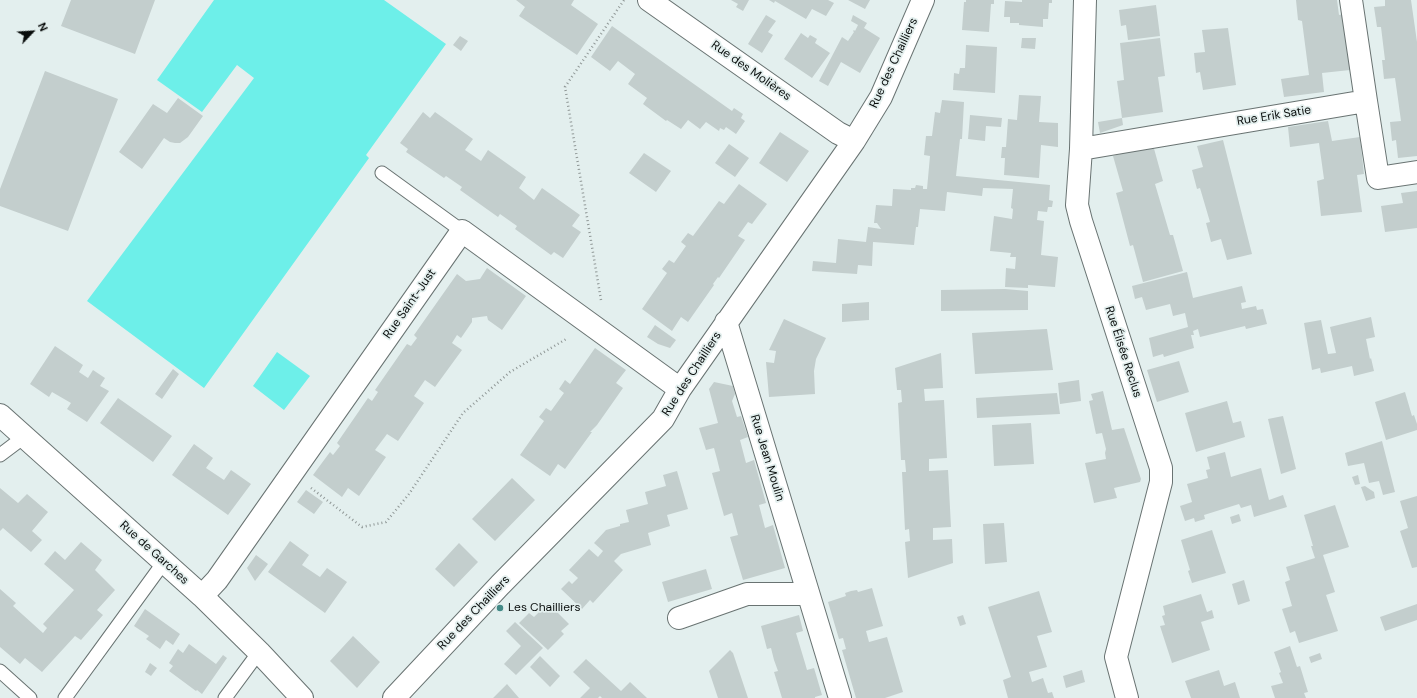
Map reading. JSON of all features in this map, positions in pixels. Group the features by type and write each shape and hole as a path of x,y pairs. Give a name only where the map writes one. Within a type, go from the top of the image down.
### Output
{"street":[{"name":"Rue des Molières","path":"649,0 832,128 854,140"},
{"name":"Rue des Chailliers","path":"394,698 500,585 663,420 680,388 854,140 881,97 923,0"},
{"name":"Rue Élisée Reclus","path":"1085,0 1081,149 1077,205 1161,468 1161,482 1116,657 1127,698"},
{"path":"1351,0 1378,178 1417,172"},
{"name":"Rue Erik Satie","path":"1081,149 1366,101"},
{"path":"462,231 680,388"},
{"name":"Rue Saint-Just","path":"202,596 217,580 462,231"},
{"name":"Rue Jean Moulin","path":"726,322 840,698"},
{"name":"Rue de Garches","path":"0,415 202,596 259,652 302,698"},
{"path":"679,618 747,594 808,594"}],"lane":[{"path":"382,173 462,231"},
{"path":"0,455 24,437"},
{"path":"65,698 164,562"},
{"path":"225,698 259,652"},
{"path":"0,671 30,698"}],"path":[{"path":"292,473 362,527 386,522 409,494 463,413 510,372 591,324 601,301 565,87 624,0"}],"shaded area":[{"path":"214,0 384,0 446,44 366,155 369,158 204,388 87,301 254,78 237,65 202,112 157,80"},
{"path":"277,352 310,376 284,410 253,386"}],"building":[{"path":"71,0 155,0 135,54 61,26"},
{"path":"516,0 574,0 571,5 598,24 577,55 519,16 525,7"},
{"path":"731,0 749,0 743,11 736,7 738,4"},
{"path":"769,0 828,0 834,3 826,16 812,9 806,19 775,1 774,3"},
{"path":"848,0 870,0 865,9"},
{"path":"966,0 994,0 994,4 991,4 989,32 962,30 964,2 966,2"},
{"path":"1022,0 1052,0 1052,3 1049,3 1048,19 1043,19 1043,27 1010,23 1010,17 1004,17 1005,1 1022,2"},
{"path":"1296,0 1337,0 1339,15 1343,14 1350,70 1322,73 1324,92 1284,97 1281,79 1309,75 1302,21 1298,20"},
{"path":"1385,0 1411,0 1417,42 1417,156 1398,158 1396,140 1392,141 1390,122 1401,121 1395,78 1384,79 1382,60 1385,60 1381,27 1377,27 1374,7 1385,6"},
{"path":"1156,5 1160,36 1128,40 1126,25 1121,26 1119,10"},
{"path":"766,15 776,21 768,32 773,35 762,53 748,44"},
{"path":"853,15 867,23 864,28 880,38 860,73 841,62 828,86 819,81 842,37 848,41 854,32 853,31 855,31 858,25 851,21"},
{"path":"612,26 732,111 734,108 743,114 741,118 745,121 736,134 726,127 724,130 720,128 719,131 706,122 700,129 688,120 681,129 667,120 666,121 643,104 647,98 628,84 635,74 618,61 610,71 591,57"},
{"path":"1228,28 1236,85 1203,90 1200,72 1196,73 1194,53 1205,52 1202,30"},
{"path":"801,33 808,38 810,35 817,39 815,43 830,53 812,78 784,59"},
{"path":"460,36 468,41 461,51 453,45"},
{"path":"1022,38 1036,38 1035,49 1021,48"},
{"path":"1160,38 1165,76 1158,77 1163,112 1122,118 1117,81 1124,80 1120,43"},
{"path":"966,45 997,47 995,93 953,90 954,73 959,74 960,68 965,68"},
{"path":"45,71 118,99 68,231 0,206 0,189"},
{"path":"1019,95 1041,96 1039,122 1058,123 1058,147 1041,145 1039,178 1004,175 1005,158 1001,158 1002,147 1006,147 1008,119 1017,120"},
{"path":"178,98 203,116 188,137 180,143 170,142 164,138 142,169 119,152 153,104 167,113"},
{"path":"942,100 964,102 962,139 960,139 956,176 1050,185 1049,200 1053,201 1052,207 1048,207 1047,212 1038,211 1037,220 1044,221 1041,255 1058,257 1055,287 1028,285 1028,288 1005,287 1006,268 1015,269 1016,257 1010,257 1011,253 990,251 994,216 1012,219 1013,209 1011,208 1013,189 983,188 982,196 947,192 945,211 920,209 914,245 873,242 872,266 858,265 857,274 812,271 813,261 836,263 838,239 866,242 868,227 881,229 877,223 874,223 876,205 892,206 893,189 911,190 911,188 915,188 916,185 923,186 923,189 927,189 930,156 924,155 926,136 932,136 935,112 940,113"},
{"path":"423,112 430,118 435,112 473,139 465,150 481,161 488,150 526,177 519,188 534,200 542,188 580,215 572,226 581,232 563,258 554,252 551,255 515,229 517,226 500,214 498,217 460,190 462,187 446,176 444,178 406,152 408,149 400,143"},
{"path":"970,115 1002,118 1001,127 986,126 985,141 968,139"},
{"path":"1122,118 1123,125 1100,133 1098,122"},
{"path":"1328,121 1332,141 1360,137 1364,174 1357,175 1362,212 1321,216 1317,181 1324,179 1319,143 1290,147 1288,127"},
{"path":"780,132 809,151 787,182 759,163"},
{"path":"1223,140 1252,254 1227,260 1221,239 1211,242 1206,223 1210,222 1200,188 1197,189 1192,170 1203,167 1197,146"},
{"path":"729,144 749,158 735,177 715,163"},
{"path":"1153,145 1163,181 1155,184 1170,235 1173,235 1183,271 1143,282 1133,245 1130,246 1116,193 1123,191 1113,156"},
{"path":"644,153 671,171 656,192 629,173"},
{"path":"739,184 767,204 752,224 748,222 738,236 745,240 688,322 681,317 672,331 642,309 667,273 662,269 669,260 674,263 686,246 681,242 688,233 693,236 719,201 724,204"},
{"path":"1417,191 1417,228 1385,232 1381,206 1403,203 1401,193"},
{"path":"487,268 526,296 502,330 488,320 487,316 472,318 472,322 461,338 457,335 452,343 462,350 435,387 425,380 414,396 424,403 398,441 387,434 375,450 386,457 359,496 348,488 342,497 313,475 330,452 333,455 340,446 337,443 368,398 372,401 378,392 375,390 407,344 411,346 417,338 414,335 457,274 466,281 480,279"},
{"path":"1187,272 1193,298 1242,286 1246,302 1241,303 1242,309 1256,306 1257,310 1263,309 1267,324 1246,329 1245,326 1200,337 1198,329 1193,331 1194,335 1191,335 1194,348 1164,357 1163,354 1153,357 1149,338 1188,327 1185,313 1173,316 1170,304 1146,310 1142,297 1135,299 1132,286"},
{"path":"1005,289 1028,291 1028,310 941,311 941,290"},
{"path":"869,302 869,320 842,322 842,304"},
{"path":"1371,317 1375,337 1366,339 1374,371 1354,376 1352,366 1321,373 1320,368 1312,370 1304,323 1321,320 1328,354 1336,353 1330,327"},
{"path":"784,319 826,338 816,359 814,371 815,394 769,397 766,362 774,363 776,351 769,350"},
{"path":"655,325 676,340 670,348 658,344 647,337"},
{"path":"1047,329 1053,370 975,374 972,333"},
{"path":"55,346 83,365 79,372 88,378 93,370 105,378 100,386 109,391 87,422 67,409 71,403 52,392 49,397 30,384"},
{"path":"595,348 626,370 616,383 623,388 597,425 590,432 592,432 565,469 558,464 550,476 520,455 544,421 539,417 546,408 551,411 564,393 559,389 565,380 570,384"},
{"path":"941,353 943,388 924,389 925,401 944,400 947,458 929,459 929,471 948,470 951,527 933,528 933,540 952,539 953,563 908,578 905,542 910,541 909,529 905,530 902,472 906,472 905,460 901,460 898,403 902,402 901,390 897,390 895,368"},
{"path":"1179,361 1189,392 1157,402 1147,370"},
{"path":"173,369 179,374 162,399 155,394"},
{"path":"1079,380 1081,401 1060,404 1058,383"},
{"path":"714,382 733,386 735,394 732,401 737,417 741,416 748,437 740,440 746,463 754,460 766,503 759,505 765,528 773,525 785,568 743,580 730,537 738,535 732,513 724,516 712,473 720,471 714,448 706,450 699,428 718,423 709,389"},
{"path":"1103,391 1112,430 1124,428 1141,479 1140,482 1114,488 1117,498 1094,503 1085,463 1106,459 1106,449 1102,433 1096,434 1089,401 1093,400 1091,394"},
{"path":"1405,392 1412,416 1414,415 1417,424 1417,430 1386,440 1375,402"},
{"path":"1057,393 1060,414 977,418 976,398"},
{"path":"118,398 172,436 153,462 100,423"},
{"path":"1227,401 1233,423 1241,421 1245,437 1196,452 1185,413"},
{"path":"1283,416 1296,469 1281,474 1268,419"},
{"path":"1031,423 1034,464 994,466 992,425"},
{"path":"1382,441 1395,492 1383,495 1379,481 1369,483 1364,463 1348,466 1345,453"},
{"path":"194,444 213,458 206,468 224,480 231,470 251,484 228,515 172,475"},
{"path":"1225,452 1231,477 1261,468 1269,500 1283,495 1287,507 1254,517 1251,505 1241,508 1239,504 1204,515 1205,519 1195,522 1194,518 1185,521 1180,506 1192,502 1187,484 1208,478 1206,470 1210,469 1207,457"},
{"path":"677,471 688,509 667,515 670,526 648,533 651,545 621,554 614,561 623,570 593,603 590,600 582,609 561,589 569,581 572,584 578,578 569,570 589,549 598,557 603,551 594,543 606,530 629,522 626,510 648,504 645,492 666,486 663,475"},
{"path":"1358,475 1360,484 1355,485 1352,477"},
{"path":"512,478 535,500 495,541 472,519"},
{"path":"1365,486 1374,492 1375,498 1366,501 1361,487"},
{"path":"0,488 18,503 27,494 48,512 32,531 42,540 31,552 3,528 0,531"},
{"path":"306,490 323,502 314,514 297,502"},
{"path":"1417,496 1417,567 1412,568 1400,531 1408,528 1400,501"},
{"path":"1335,505 1349,547 1323,555 1335,592 1326,595 1338,631 1299,643 1295,631 1290,633 1282,609 1292,606 1285,582 1290,580 1286,567 1315,558 1304,515"},
{"path":"1239,514 1241,521 1232,524 1230,517"},
{"path":"1004,523 1007,562 985,564 983,524"},
{"path":"1212,530 1226,573 1192,583 1188,571 1190,570 1181,540"},
{"path":"290,541 309,555 302,565 320,577 327,568 347,582 325,613 268,572"},
{"path":"81,542 102,560 95,570 115,590 97,610 103,615 81,640 75,636 42,672 25,658 20,664 0,647 0,589 16,603 13,606 43,633 47,628 43,624 74,590 44,564 55,551 65,560"},
{"path":"459,543 478,562 454,587 435,569"},
{"path":"256,555 268,564 255,581 247,568"},
{"path":"706,569 712,589 668,602 662,582"},
{"path":"1244,580 1250,601 1238,605 1232,584"},
{"path":"872,588 883,626 866,631 869,642 887,637 903,692 885,698 856,698 842,650 846,649 843,638 839,639 828,602 846,596 845,593 851,591 857,590 858,592"},
{"path":"1039,591 1052,632 1037,636 1047,667 1029,672 1032,682 1043,678 1048,693 1052,692 1054,698 1008,698 1003,680 1011,677 988,607"},
{"path":"1201,594 1207,612 1212,610 1214,618 1201,622 1210,650 1172,663 1160,626 1165,625 1162,616 1165,615 1163,606"},
{"path":"548,603 569,624 561,631 564,634 548,650 519,623 529,613 534,617"},
{"path":"1417,604 1417,620 1385,631 1380,617"},
{"path":"145,609 180,634 173,645 166,640 160,649 146,639 149,636 134,626"},
{"path":"799,615 803,631 796,633 807,670 814,668 822,695 815,698 782,698 774,672 778,671 771,648 767,649 761,626"},
{"path":"963,615 966,624 960,626 957,617"},
{"path":"515,622 543,648 516,675 504,664 521,646 506,631"},
{"path":"353,636 380,662 357,688 330,661"},
{"path":"189,644 216,664 223,655 227,658 202,694 169,671 173,666 169,663 178,649 183,653"},
{"path":"1290,646 1297,667 1300,666 1308,692 1304,693 1306,698 1275,698 1271,686 1283,683 1274,652"},
{"path":"730,650 733,653 748,698 718,698 709,671"},
{"path":"1320,653 1322,659 1311,663 1309,657"},
{"path":"540,656 560,676 550,687 530,667"},
{"path":"586,659 621,691 630,682 647,698 602,698 600,696 598,698 580,698 590,688 573,672"},
{"path":"150,663 157,668 151,676 145,672"},
{"path":"1082,670 1085,682 1066,688 1063,676"},
{"path":"1219,670 1224,686 1235,682 1240,698 1191,698 1185,681"},
{"path":"507,684 519,698 493,698"}],"place":[{"name":"Les Chailliers","path":"500,608"}]}
